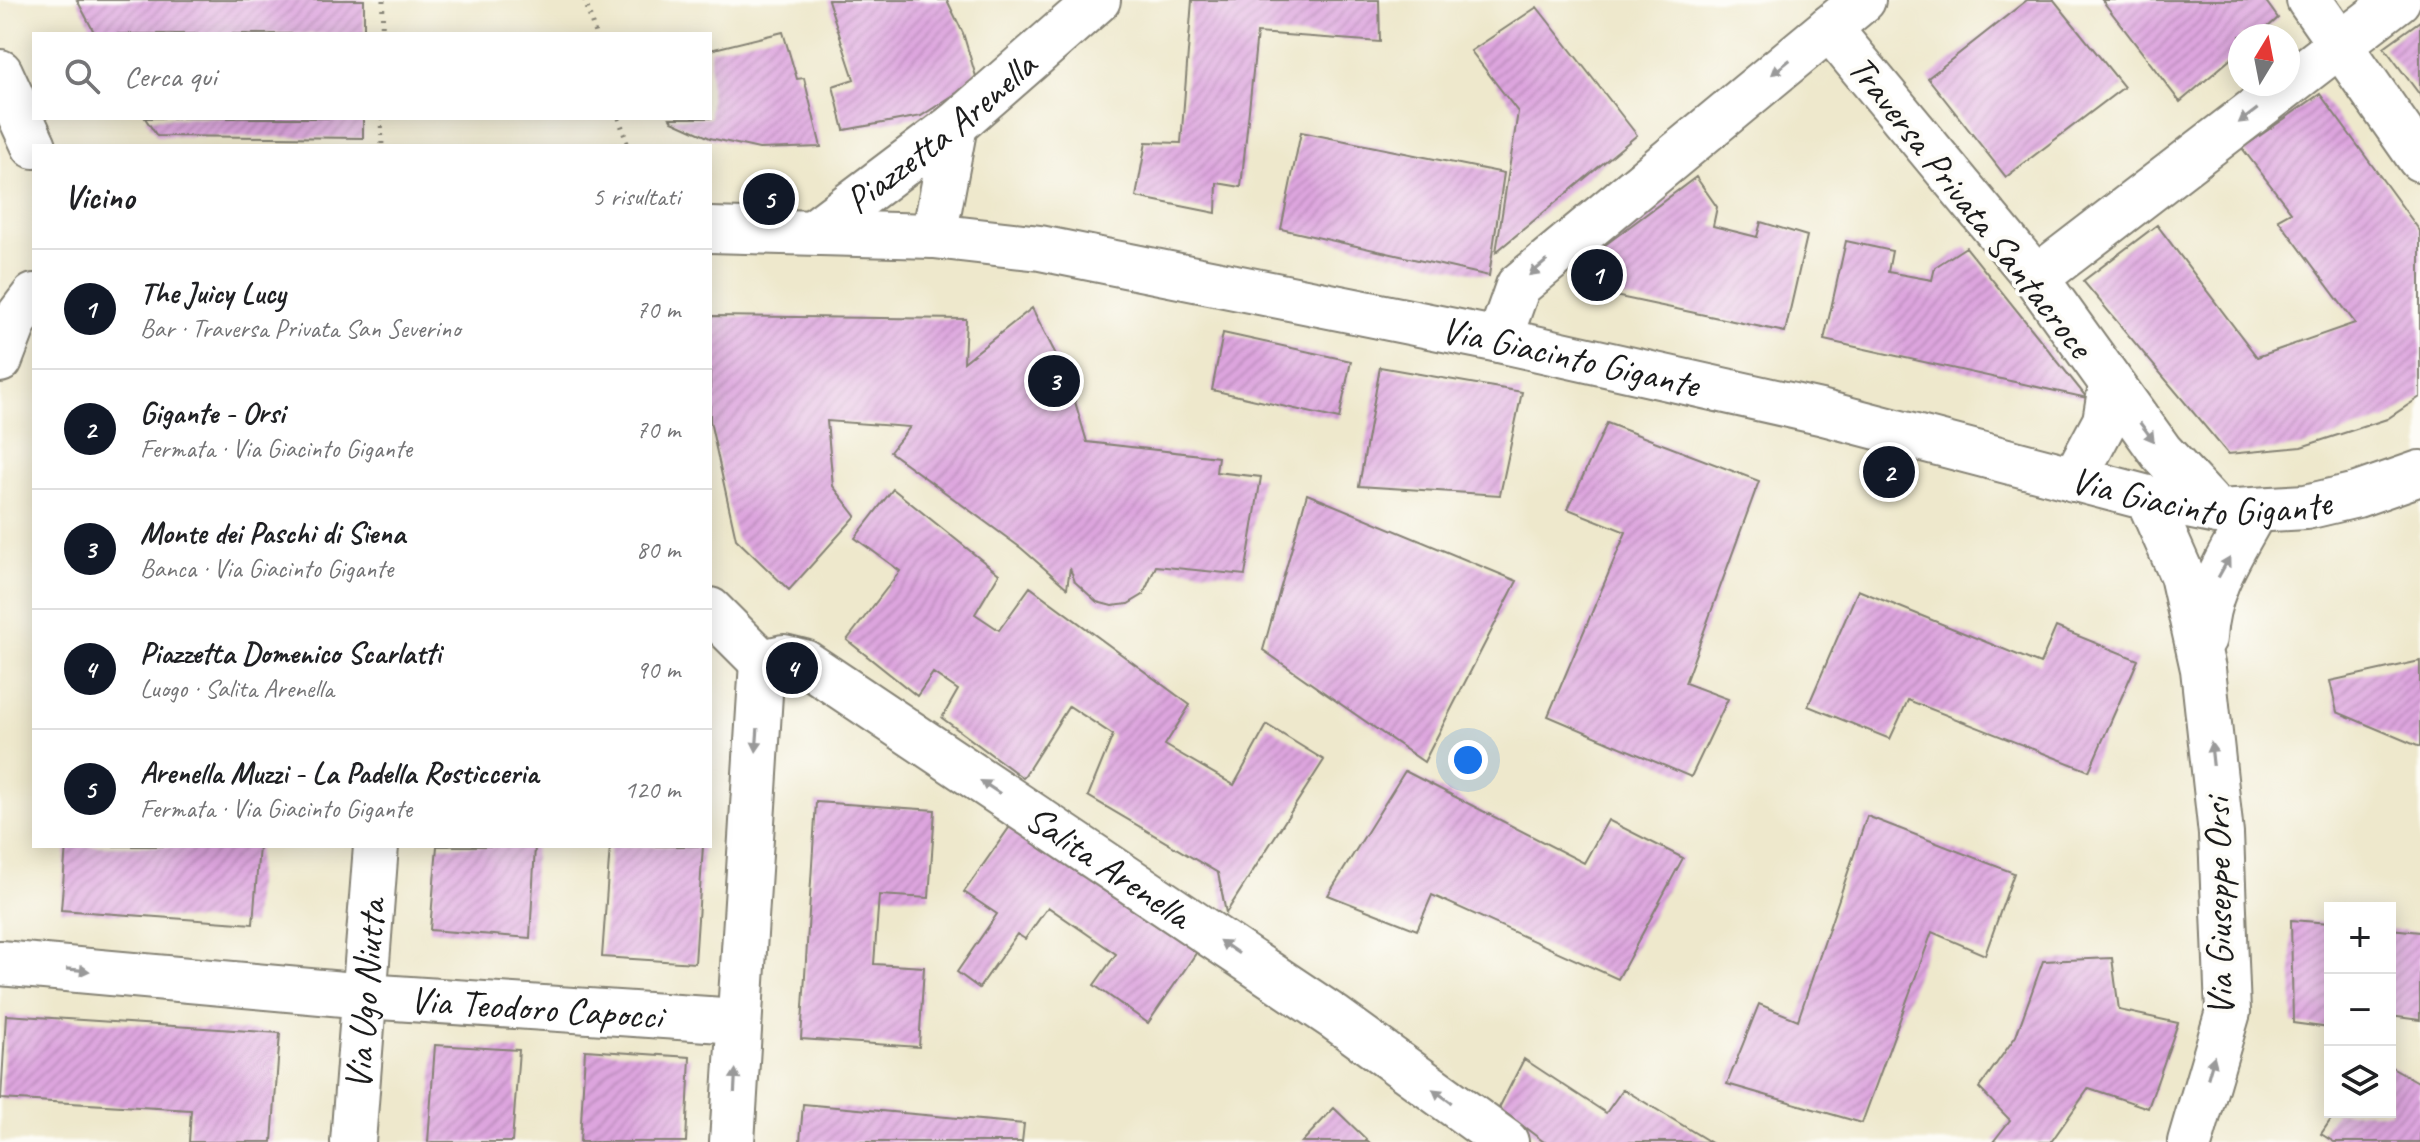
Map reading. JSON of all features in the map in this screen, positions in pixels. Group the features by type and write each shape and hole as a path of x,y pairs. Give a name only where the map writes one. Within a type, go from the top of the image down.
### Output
{"main road":[{"name":"Piazzetta Arenella","path":"816,230 955,125 1098,0"},
{"path":"1499,340 1518,286 1863,0"},
{"path":"2309,0 2420,159"},
{"path":"2036,278 2398,0"},
{"name":"Traversa Privata Santacroce","path":"1829,28 2036,278 2161,452 2236,512"},
{"path":"0,72 33,144"},
{"path":"934,236 955,125"},
{"name":"Via Giacinto Gigante","path":"712,230 816,230 934,236 1040,248 1499,340 1820,412 2148,498 2236,512 2306,507 2420,473"},
{"path":"0,360 15,321 32,299"},
{"name":"Traversa Privata Santacroce","path":"2074,479 2105,421 2111,385"},
{"name":"Via Giuseppe Orsi","path":"2148,498 2182,575 2203,669 2221,834 2228,1012 2190,1142"},
{"name":"Via Giuseppe Orsi","path":"2203,669 2205,609 2236,512"},
{"path":"712,612 762,662 732,1142"},
{"name":"Salita Arenella","path":"762,662 784,657 804,662 1335,1018 1506,1142"},
{"name":"Via Ugo Niutta","path":"353,1142 376,848"},
{"name":"Via Teodoro Capocci","path":"0,963 365,996 738,1021"}],"path":[{"path":"382,32 383,0"},
{"path":"585,0 594,32"},
{"path":"381,120 382,144"},
{"path":"620,120 627,144"}],"building":[{"path":"77,0 364,0 364,32 94,32"},
{"path":"828,0 947,0 963,33 977,80 921,116 844,130 833,86 854,79"},
{"path":"1192,0 1379,0 1380,42 1257,33 1241,187 1217,183 1216,213 1136,197 1146,142 1181,143"},
{"path":"2027,0 2054,0 2124,87 2006,177 1928,78"},
{"path":"2102,0 2265,0 2278,18 2271,24 2228,24 2228,61 2180,102"},
{"path":"1537,7 1637,135 1496,252 1518,112 1471,51"},
{"path":"2420,21 2420,95 2384,47"},
{"path":"783,32 797,79 804,78 821,147 759,149 710,138 672,121 712,120 712,50"},
{"path":"2320,94 2420,231 2420,397 2387,419 2301,447 2228,454 2083,281 2157,225 2257,357 2355,323 2278,219 2291,212 2242,148"},
{"path":"146,120 363,120 363,138 157,136"},
{"path":"1301,132 1504,173 1489,276 1281,229"},
{"path":"1696,177 1717,207 1713,226 1757,237 1761,222 1807,236 1785,332 1591,291 1597,251"},
{"path":"1846,241 1892,251 1888,272 1932,280 1935,267 1966,247 2087,398 1824,340"},
{"path":"1032,308 1068,378 1087,442 1218,457 1216,472 1261,477 1245,575 1156,566 1143,595 1128,604 1112,606 1097,602 1075,582 1070,568 1067,588 1021,548 890,452 910,427 827,421 833,486 856,516 789,590 736,539 712,430 712,316 966,319 964,362"},
{"path":"1223,333 1351,361 1339,419 1212,390"},
{"path":"1380,367 1522,392 1500,495 1359,486"},
{"path":"1607,423 1759,481 1685,683 1728,699 1691,777 1548,716 1626,532 1568,509"},
{"path":"893,489 999,574 975,614 999,630 1030,587 1190,705 1165,745 1234,785 1267,725 1324,760 1226,913 1218,873 1088,796 1113,735 1069,706 1023,778 942,718 958,690 933,673 917,696 847,640 900,571 855,538"},
{"path":"1307,494 1517,581 1424,762 1263,650"},
{"path":"1858,590 2040,664 2056,627 2138,660 2089,771 1908,700 1890,739 1808,706"},
{"path":"2420,661 2420,747 2337,712 2330,681"},
{"path":"1405,771 1584,863 1608,820 1683,858 1618,979 1432,895 1417,930 1328,895"},
{"path":"816,802 935,810 929,898 879,895 874,964 924,967 919,1047 801,1039"},
{"path":"1867,816 2014,873 1985,955 1932,932 1862,1123 1727,1084 1759,1004 1798,1020"},
{"path":"1016,818 1201,946 1148,1023 1094,985 1116,954 1048,907 1025,939 1017,934 979,988 957,972 997,914 964,892"},
{"path":"66,848 259,848 253,924 61,910"},
{"path":"437,848 535,848 530,938 430,930"},
{"path":"610,848 703,848 695,963 602,957"},
{"path":"2291,920 2324,923 2324,1027 2293,1023"},
{"path":"2396,930 2420,932 2420,1020 2396,1017"},
{"path":"2112,958 2119,1010 2178,1023 2148,1108 2089,1088 2051,1142 1993,1142 2010,1120 1979,1088 2016,1036 2043,961"},
{"path":"6,1015 280,1033 272,1142 189,1142 191,1110 1,1099"},
{"path":"435,1045 519,1050 512,1142 428,1142"},
{"path":"585,1050 690,1057 686,1142 580,1142"},
{"path":"1524,1059 1606,1113 1623,1089 1710,1142 1544,1142 1499,1108"},
{"path":"2396,1069 2420,1083 2420,1142 2334,1142 2321,1134 2332,1118 2396,1118"},
{"path":"803,1104 1024,1124 1022,1142 800,1142"},
{"path":"1334,1108 1369,1142 1302,1142"}],"place":[{"name":"Arenella Muzzi - La Padella Rosticceria","path":"769,199"},
{"name":"The Juicy Lucy","path":"1597,275"},
{"name":"Monte dei Paschi di Siena","path":"1054,381"},
{"name":"Gigante - Orsi","path":"1889,472"},
{"name":"Piazzetta Domenico Scarlatti","path":"792,668"}]}
